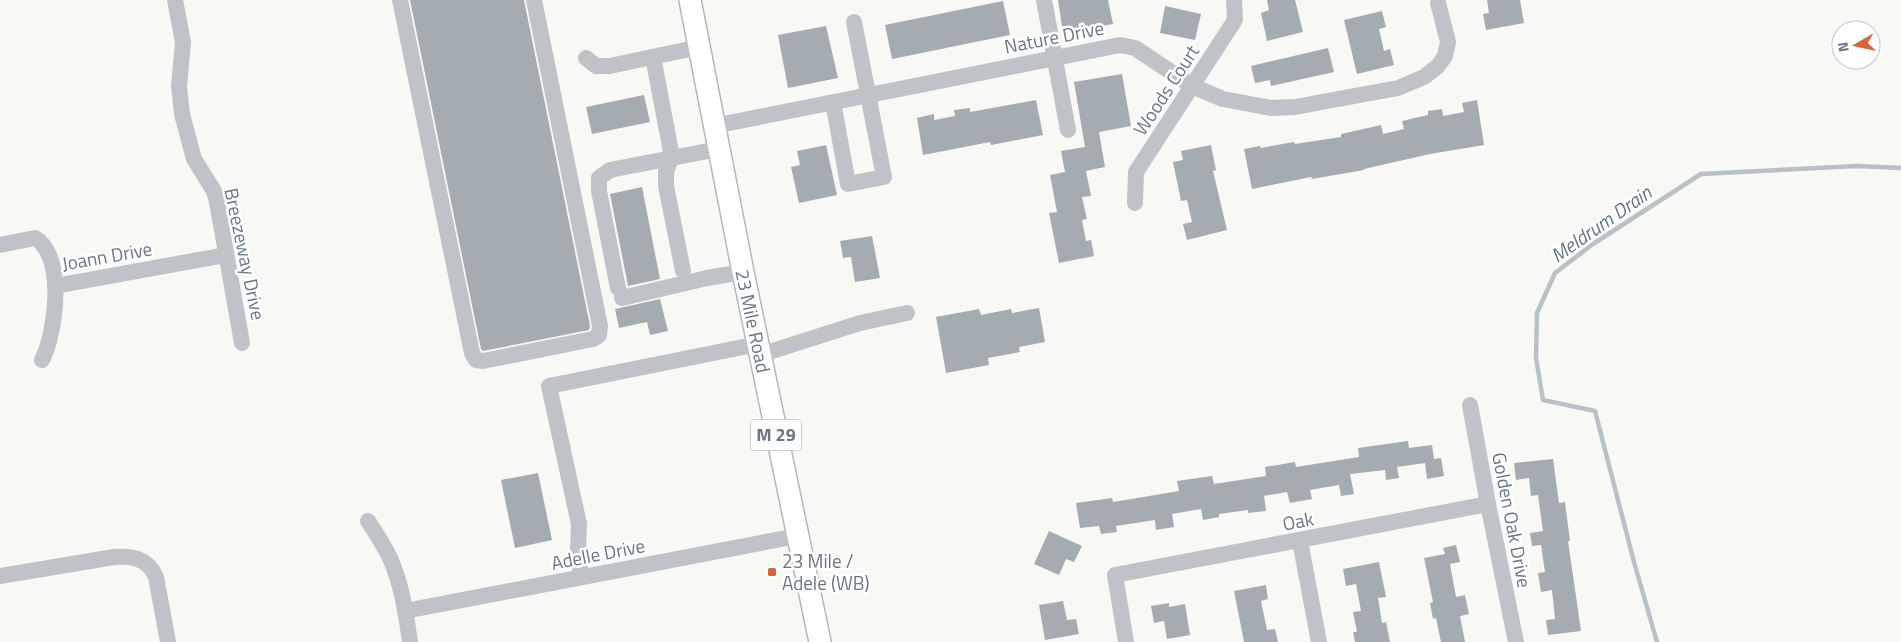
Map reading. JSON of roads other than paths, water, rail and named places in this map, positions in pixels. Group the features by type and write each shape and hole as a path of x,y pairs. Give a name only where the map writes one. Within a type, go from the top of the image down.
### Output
{"main road":[{"name":"23 Mile Road","path":"690,0 718,149 820,642"}],"street":[{"name":"Breezeway Drive","path":"175,0 183,42 179,86 182,114 194,158 216,196 242,343"},
{"path":"400,0 472,353 476,360 483,361 593,339 599,335 600,326 534,0"},
{"path":"1044,0 1068,130"},
{"name":"Woods Court","path":"1134,203 1136,172 1234,20 1234,0"},
{"name":"Nature Drive","path":"714,126 1120,45 1135,48 1192,86 1224,99 1271,108 1295,107 1398,88 1424,77 1438,66 1445,56 1448,42 1438,3"},
{"path":"833,102 848,184 884,177 854,22"},
{"path":"586,58 596,66 610,66 699,47"},
{"path":"653,57 672,157 666,171 666,186 683,271"},
{"path":"718,149 610,170 599,178 599,191 620,293 743,272"},
{"name":"Joann Drive","path":"0,245 35,238 40,241 50,256 55,286 226,255"},
{"path":"42,360 47,350 50,336 55,286"},
{"path":"582,577 578,553 579,524 549,386 759,350 860,323 907,313"},
{"name":"Golden Oak Drive","path":"1470,405 1516,642"},
{"name":"Oak","path":"1126,642 1115,575 1488,504"},
{"path":"368,521 390,558 397,577 410,642"},
{"name":"Adelle Drive","path":"405,611 797,536"},
{"path":"1300,541 1319,642"},
{"path":"0,576 114,557 126,556 137,558 146,562 152,568 156,577 168,642"}],"waterway":[{"name":"Meldrum Drain","path":"1657,642 1595,411 1543,400 1536,358 1537,313 1555,273 1593,244 1701,174 1857,166 1901,168"}],"place":[{"name":"23 Mile / Adele (WB)","path":"772,572"}]}
